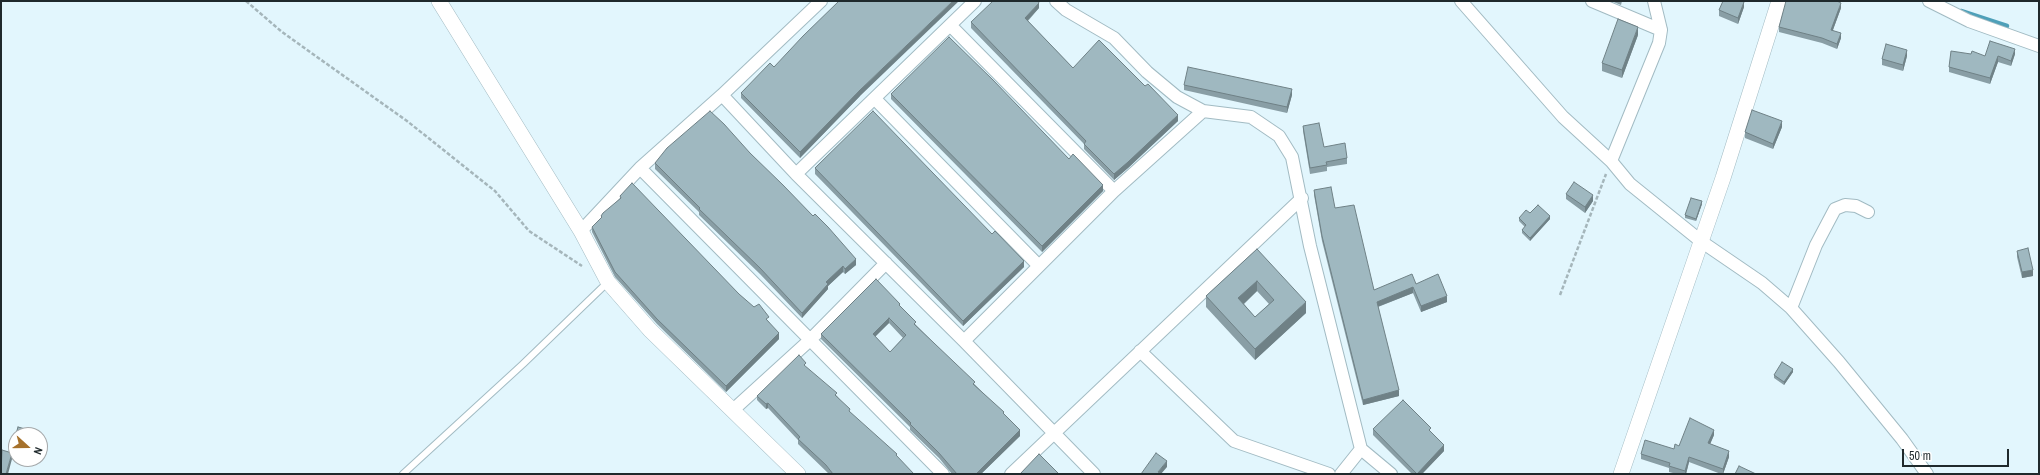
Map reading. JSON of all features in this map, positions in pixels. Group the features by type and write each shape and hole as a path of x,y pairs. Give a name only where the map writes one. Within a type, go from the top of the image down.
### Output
{"street":[{"path":"439,1 581,231 608,282 650,330 798,474"},
{"path":"581,231 640,168 722,95 820,1"},
{"path":"796,174 975,1"},
{"path":"1056,1 1066,10 1114,38 1147,72 1177,97 1203,111 1251,117 1279,136 1292,157 1302,198 1310,246 1361,449 1390,474"},
{"path":"1461,1 1564,117 1611,161 1630,184 1702,242 1762,283 1791,308 1839,362 1897,433 1927,474"},
{"path":"1592,1 1661,30"},
{"path":"1611,161 1659,43 1661,30 1654,1"},
{"path":"1621,474 1702,242 1780,1"},
{"path":"1928,1 1969,21 2039,46"},
{"path":"950,25 1114,191"},
{"path":"722,95 796,174 964,341 1094,474"},
{"path":"875,99 1039,266"},
{"path":"964,341 1114,191 1203,111"},
{"path":"640,168 943,474"},
{"path":"1011,474 1302,198"},
{"path":"1791,308 1816,245 1835,209 1845,205 1868,212"},
{"path":"733,410 810,340 886,263"},
{"path":"1140,350 1234,441 1329,474"},
{"path":"1341,474 1361,449"}],"lane":[{"path":"403,474 523,364 608,282"}],"path":[{"path":"246,1 282,32 407,121 495,191 529,231 588,270"},
{"path":"1560,295 1611,161"}],"building":[{"path":"839,1 953,1 860,90 800,152 741,93 770,63 774,67"},
{"path":"993,1 1038,1 1039,3 1025,18 1073,68 1099,40 1145,86 1148,84 1178,115 1114,174 1084,144 1086,141 971,22"},
{"path":"1723,1 1744,2 1738,18 1719,10"},
{"path":"1786,1 1837,1 1841,3 1831,30 1841,33 1837,44 1822,38 1779,27"},
{"path":"1618,19 1638,27 1622,70 1602,63"},
{"path":"949,37 993,80 1069,159 1073,154 1103,185 1042,246 891,94"},
{"path":"1990,41 2015,49 2011,61 1998,56 1990,78 1949,67 1951,51 1971,54 1972,51 1985,56"},
{"path":"1886,44 1907,50 1903,65 1882,59"},
{"path":"1188,67 1292,89 1287,107 1184,85"},
{"path":"1752,110 1782,121 1773,144 1745,132"},
{"path":"710,111 813,216 815,214 828,227 856,259 845,269 843,266 826,282 828,284 802,313 760,268 699,209 700,208 655,163 667,148"},
{"path":"873,111 992,234 995,231 1024,261 963,321 815,168"},
{"path":"1319,123 1324,147 1345,143 1347,158 1326,162 1327,165 1310,168 1303,126"},
{"path":"1574,182 1593,195 1585,207 1566,194"},
{"path":"632,183 739,294 754,307 759,304 769,317 766,319 779,333 726,386 657,319 615,272 592,227 602,217 601,216 603,213 621,198 620,196"},
{"path":"1331,187 1335,208 1354,205 1374,290 1412,274 1416,284 1438,274 1447,296 1421,306 1413,287 1377,302 1399,390 1363,400 1322,236 1314,190"},
{"path":"1691,198 1702,201 1696,219 1685,215"},
{"path":"1538,205 1550,216 1530,238 1522,230 1526,225 1519,218 1526,210 1530,213"},
{"path":"2028,248 2033,270 2022,272 2017,251"},
{"path":"1257,249 1306,302 1255,349 1206,296","holes":["1257,281 1274,300 1255,317 1238,298"]},
{"path":"876,279 916,322 914,324 975,382 973,384 1004,412 1003,413 1020,430 976,474 957,474 939,453 910,424 911,423 821,334","holes":["889,318 906,335 890,352 873,334"]},
{"path":"799,355 806,363 804,365 837,393 835,395 850,409 849,411 897,454 896,455 914,474 833,474 826,465 798,439 800,437 768,403 766,404 757,396"},
{"path":"1782,362 1793,369 1784,382 1774,375"},
{"path":"1403,400 1431,428 1429,430 1444,445 1417,474 1373,429"},
{"path":"1690,418 1714,430 1708,443 1729,451 1723,469 1689,457 1685,471 1669,466 1670,463 1641,454 1645,440 1674,449 1675,444 1679,446"},
{"path":"2,450 8,452 8,467 6,474 1,474"},
{"path":"1156,453 1167,461 1158,472 1161,474 1141,474"},
{"path":"1039,454 1059,474 1020,474"},
{"path":"1739,466 1756,474 1735,474"}],"waterway":[{"path":"1961,11 2007,26"}]}
